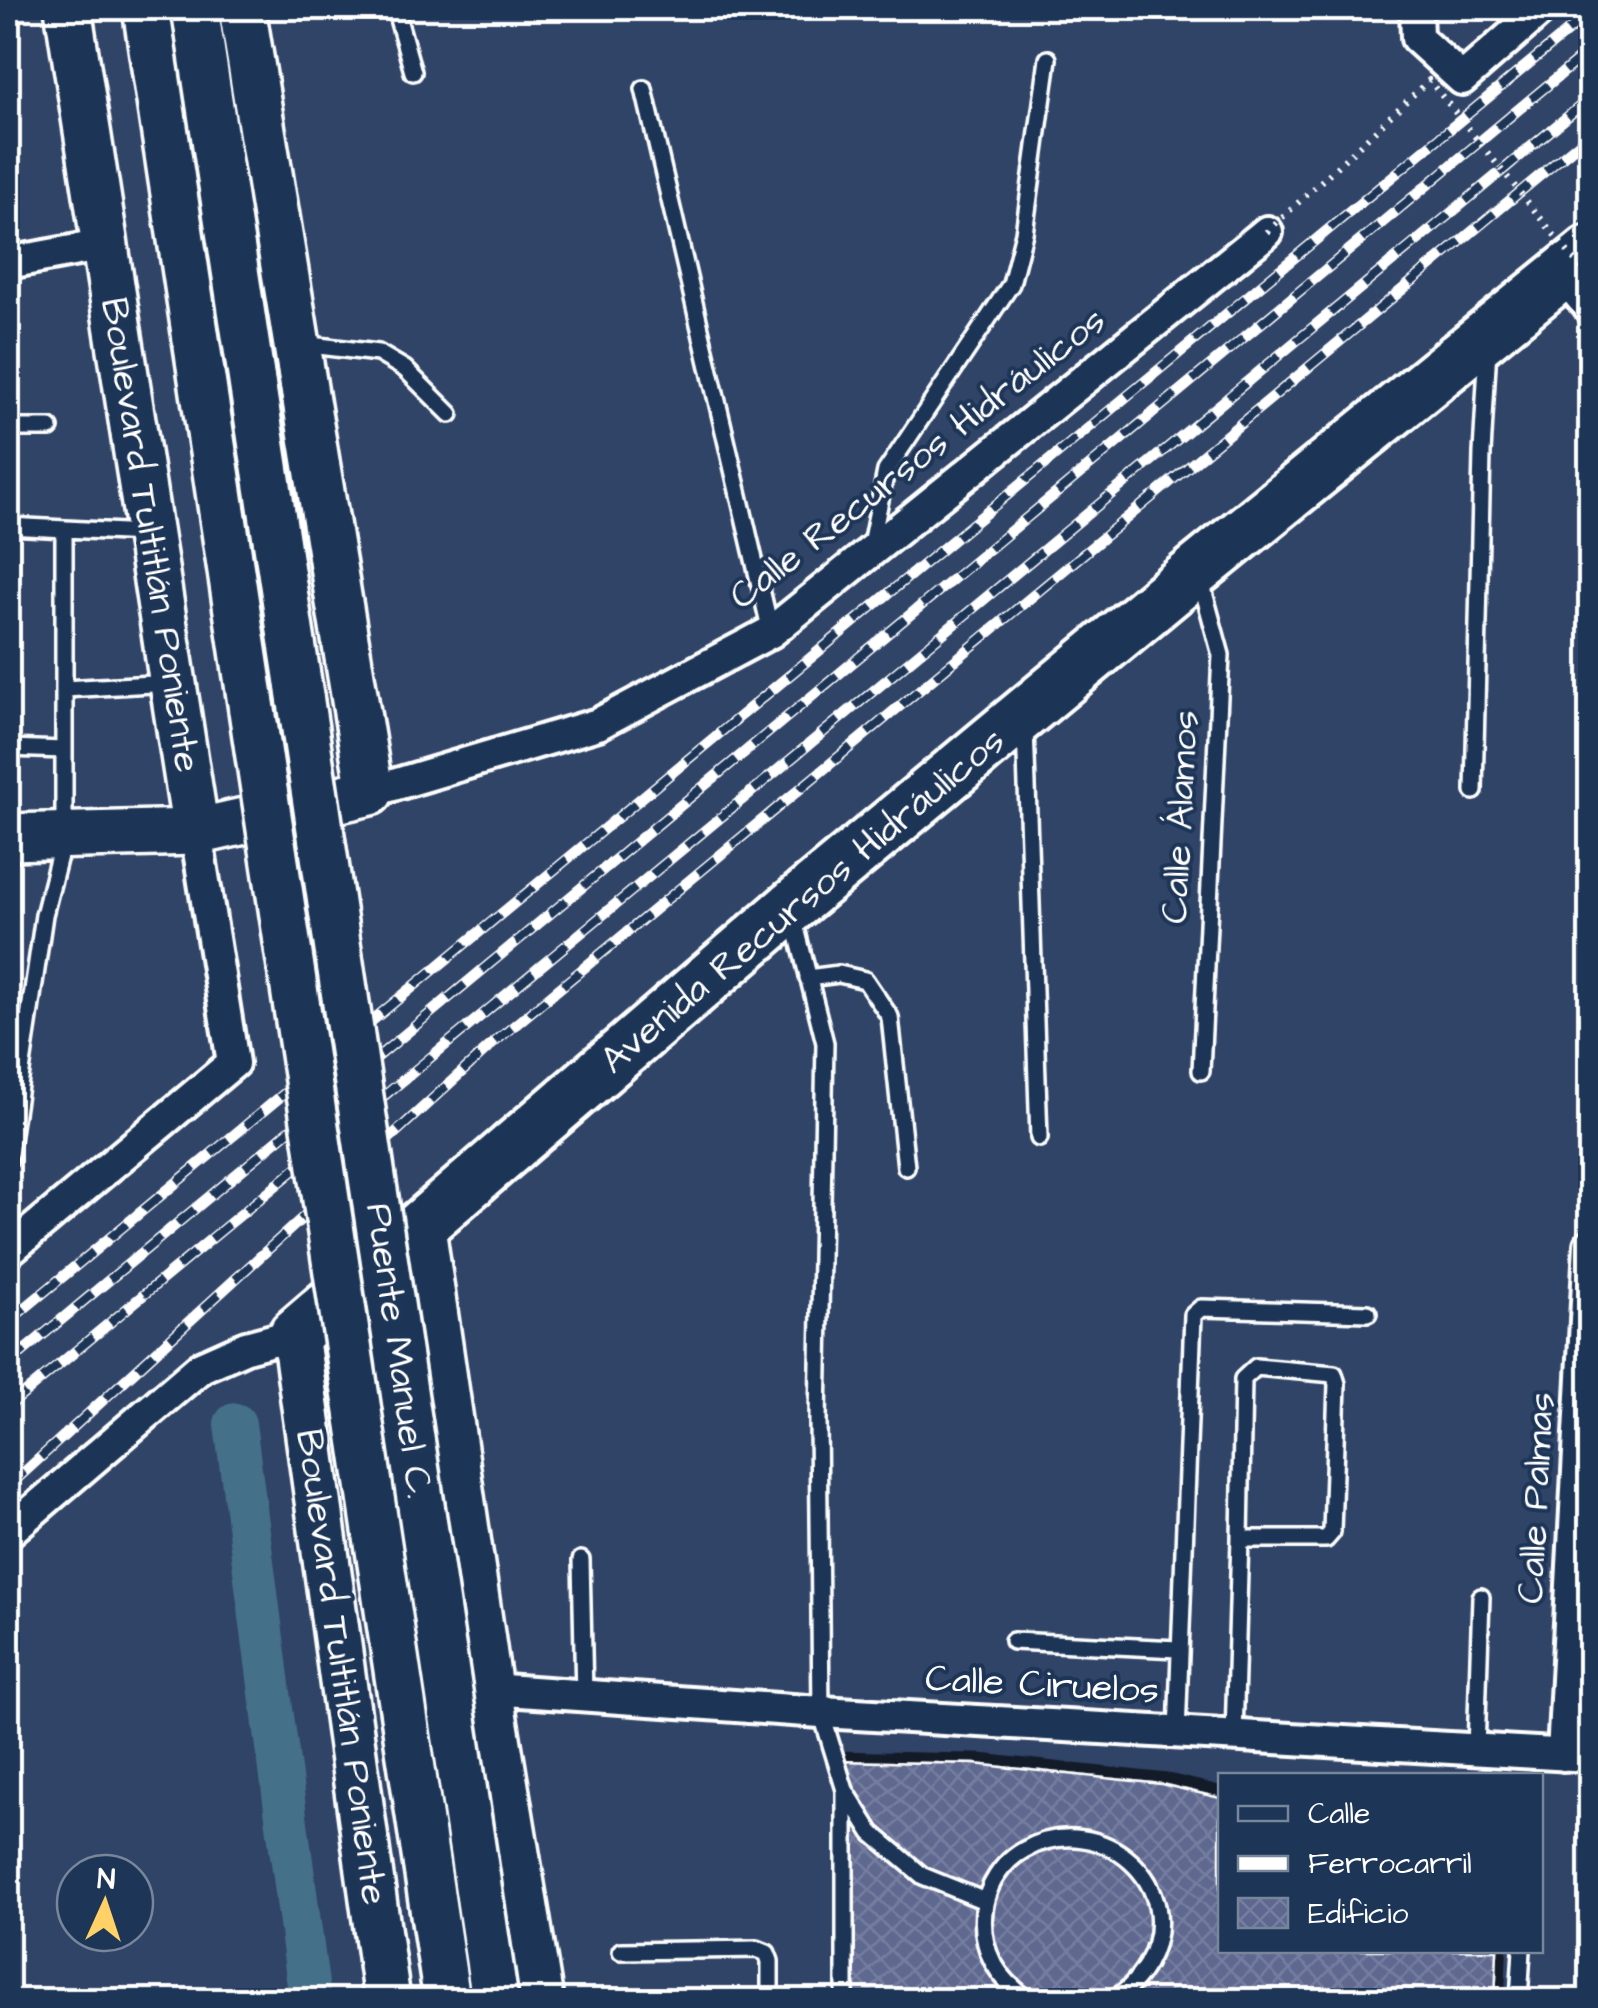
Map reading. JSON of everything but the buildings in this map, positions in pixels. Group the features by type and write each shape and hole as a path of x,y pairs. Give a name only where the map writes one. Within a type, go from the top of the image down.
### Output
{"main road":[{"name":"Boulevard Tultitlán Poniente","path":"68,8 196,832"},
{"name":"Boulevard Tultitlán Poniente","path":"146,8 252,710"},
{"name":"Puente Manuel C.","path":"195,8 494,2000"},
{"path":"8,838 196,832 370,792 242,8"},
{"name":"Avenida Recursos Hidráulicos","path":"295,1334 791,908 1197,570 1489,333 1583,278"},
{"name":"Puente Manuel C.","path":"252,710 447,2000"},
{"path":"422,1228 540,2000"},
{"name":"Boulevard Tultitlán Poniente","path":"295,1334 387,2000"}],"street":[{"path":"1416,8 1417,38 1462,79 1543,8"},
{"name":"Calle Recursos Hidráulicos","path":"370,792 598,724 771,632 1268,232"},
{"path":"8,263 104,245"},
{"name":"Boulevard Tultitlán Poniente","path":"8,1251 233,1063 196,832"},
{"name":"Calle Palmas","path":"1556,1757 1581,1609 1590,1245"},
{"name":"Avenida Recursos Hidráulicos","path":"8,1532 201,1367 246,1347 295,1334"},
{"name":"Calle Ciruelos","path":"490,1690 1556,1757"}],"lane":[{"path":"395,8 413,72"},
{"path":"870,553 886,471 1011,284 1024,233 1048,59"},
{"path":"644,89 771,632"},
{"path":"1474,790 1482,453 1489,333"},
{"path":"298,344 378,352 405,369 450,414"},
{"path":"8,428 50,428"},
{"path":"8,526 149,533"},
{"path":"8,1161 44,915 64,836 64,529"},
{"name":"Calle Álamos","path":"1197,570 1221,655 1201,1071"},
{"path":"64,689 172,682"},
{"path":"1025,713 1039,1138"},
{"path":"8,748 64,750"},
{"path":"791,908 824,1043 818,1420 821,1712 845,1790 872,1833 923,1876 985,1901"},
{"path":"808,978 839,974 865,980 890,1017 906,1166"},
{"path":"1177,1733 1196,1309 1368,1313"},
{"path":"1234,1736 1243,1379 1256,1367 1334,1374 1337,1384 1332,1532 1326,1539 1316,1541 1240,1539"},
{"path":"581,1560 584,1696"},
{"path":"1476,1750 1481,1597"},
{"path":"1012,1640 1178,1649"},
{"path":"845,1790 845,2000"},
{"path":"1029,2000 1007,1984 990,1959 982,1930 985,1901 996,1875 1016,1855 1040,1841 1068,1836 1096,1839 1120,1852 1140,1871 1154,1896 1158,1924 1154,1952 1139,1978 1110,2000"},
{"path":"621,1952 756,1949 767,1953 770,1961 770,2000"},
{"path":"1519,2000 1522,1953"}],"path":[{"path":"1268,232 1429,80 1583,278"}],"waterway":[{"path":"235,1424 310,2000"}],"railway":[{"path":"8,1322 1590,13"},
{"path":"8,1364 1590,50"},
{"path":"8,1407 1590,98"},
{"path":"8,1487 497,1040 1590,134"}]}
